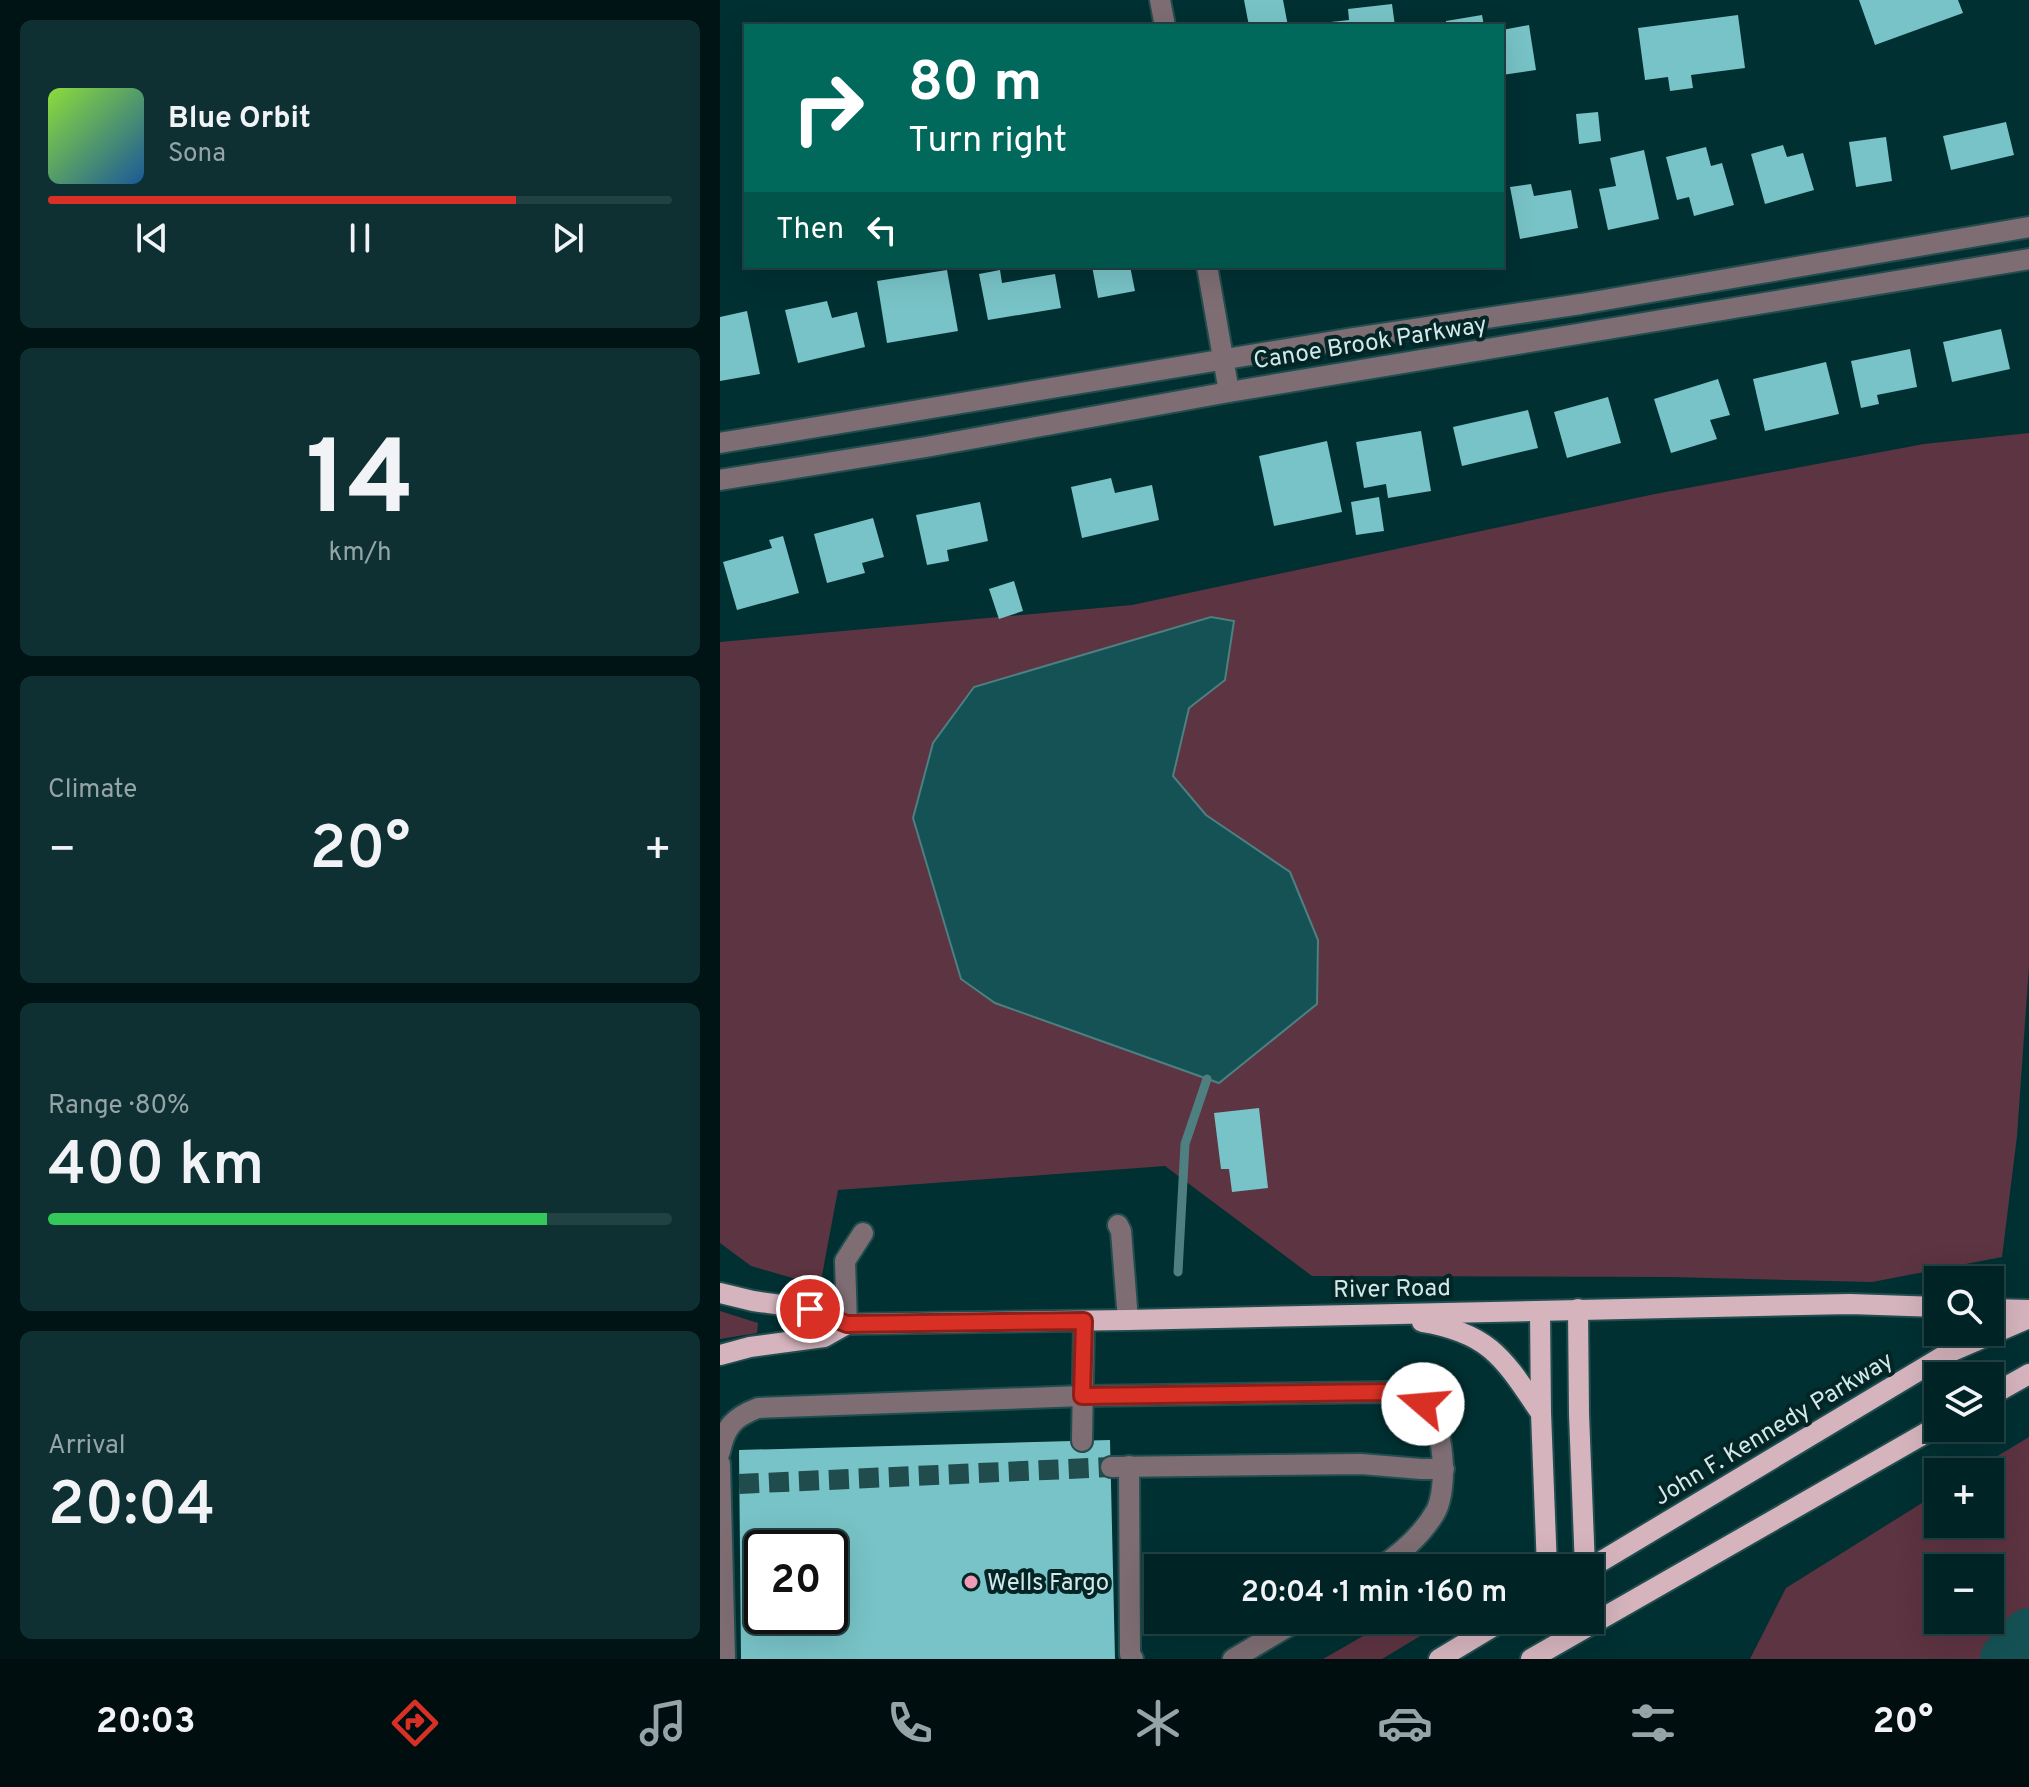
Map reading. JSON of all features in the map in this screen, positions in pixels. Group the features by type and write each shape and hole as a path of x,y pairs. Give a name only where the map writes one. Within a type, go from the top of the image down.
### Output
{"main road":[{"name":"River Road","path":"720,1293 810,1309 847,1324 1850,1304 1924,1307"},
{"path":"1578,1309 1579,1414 1587,1554"},
{"path":"2004,1309 2029,1310"},
{"path":"1540,1312 1546,1554"},
{"path":"1370,1314 1445,1326 1469,1334 1508,1365 1541,1413"},
{"name":"John F. Kennedy Parkway","path":"1604,1558 1950,1352 2029,1318"},
{"name":"River Road","path":"720,1355 750,1347 824,1337 847,1324"},
{"path":"2004,1388 2029,1374"},
{"path":"1531,1659 1564,1635 1924,1434"},
{"path":"1439,1659 1481,1634"}],"street":[{"path":"1160,0 1165,24"},
{"name":"Canoe Brook Parkway","path":"720,443 1353,338 1581,304 2029,227"},
{"name":"Canoe Brook Parkway","path":"720,480 2029,259"},
{"path":"1207,268 1229,392"},
{"path":"1118,1225 1128,1320"},
{"path":"847,1324 845,1261 863,1233"},
{"path":"1082,1441 1084,1321"},
{"path":"720,1452 732,1423 758,1408 1082,1396 1388,1392 1423,1404 1437,1429 1444,1469 1436,1511 1397,1554"},
{"path":"720,1464 730,1485 725,1659"},
{"path":"1133,1659 1130,1654 1120,1467 1361,1464 1444,1469"},
{"path":"1233,1659 1276,1634"}],"shaded area":[{"path":"2029,433 2029,966 2017,1136 2002,1257 1955,1266 1924,1266 1924,1272 1872,1282 1669,1277 1312,1276 1165,1166 838,1190 820,1286 751,1266 720,1243 720,642 1132,605 1655,494 1924,444"},
{"path":"720,1311 758,1323 757,1333 720,1339"},
{"path":"2029,1437 2029,1659 1750,1659 1786,1588 1924,1502 1924,1538 2004,1538 2004,1458 1994,1458"},
{"path":"1367,1634 1422,1635 1382,1659 1323,1659"}],"water":[{"path":"1211,617 1234,621 1225,680 1189,708 1173,776 1206,815 1290,872 1318,940 1317,1004 1219,1083 995,1003 961,979 913,818 933,743 974,687"}],"building":[{"path":"1244,0 1283,0 1288,24 1249,24"},
{"path":"1859,0 1958,0 1963,13 1875,45"},
{"path":"1392,4 1395,24 1331,24 1349,20 1348,9"},
{"path":"1482,15 1484,24 1446,24 1446,21"},
{"path":"1738,15 1745,68 1691,75 1693,88 1670,91 1668,77 1645,80 1638,28"},
{"path":"1529,25 1536,70 1504,75 1504,30"},
{"path":"1598,112 1601,141 1579,144 1576,114"},
{"path":"2006,122 2014,155 1951,170 1943,136"},
{"path":"1886,137 1892,181 1856,187 1849,142"},
{"path":"1783,145 1787,157 1803,153 1814,190 1765,204 1751,154"},
{"path":"1706,147 1711,166 1722,163 1734,205 1694,216 1689,197 1677,200 1666,157"},
{"path":"1644,150 1659,219 1608,230 1599,189 1616,186 1610,158"},
{"path":"1531,184 1534,196 1571,190 1578,228 1520,239 1510,187"},
{"path":"1092,268 1130,268 1135,291 1098,298"},
{"path":"947,270 958,331 887,343 877,281"},
{"path":"1000,270 1002,283 1055,274 1061,308 988,320 979,274"},
{"path":"827,301 832,318 857,312 865,347 798,363 785,310"},
{"path":"747,311 760,374 720,381 720,317"},
{"path":"2001,329 2010,369 1952,382 1943,342"},
{"path":"1910,349 1917,387 1877,395 1879,404 1861,408 1851,361"},
{"path":"1826,362 1839,414 1765,431 1753,379"},
{"path":"1718,379 1730,415 1710,420 1717,439 1671,453 1654,399"},
{"path":"1608,397 1621,443 1567,458 1554,412"},
{"path":"1528,410 1538,448 1462,466 1453,427"},
{"path":"1421,431 1431,491 1388,498 1386,484 1364,488 1356,442"},
{"path":"1327,441 1342,512 1274,526 1259,456"},
{"path":"1111,478 1115,493 1152,485 1159,520 1082,538 1071,487"},
{"path":"1379,497 1384,531 1356,535 1351,502"},
{"path":"980,502 988,541 947,550 949,561 927,565 916,515"},
{"path":"873,518 884,557 862,563 865,573 827,583 814,534"},
{"path":"783,536 799,593 737,610 723,562 772,548 769,540"},
{"path":"1014,581 1023,611 999,619 989,589"},
{"path":"1259,1108 1268,1188 1232,1192 1229,1169 1221,1169 1214,1113"},
{"name":"Wells Fargo","path":"1110,1440 1115,1659 741,1659 739,1450"}],"waterway":[{"path":"1178,1272 1185,1144 1207,1079"},
{"path":"2007,1659 2029,1635"}],"tunnel":[{"path":"739,1484 1111,1467"}],"place":[{"name":"Wells Fargo","path":"971,1582"}],"route":[{"path":"810,1309 847,1324 1084,1321 1082,1396 1388,1392 1423,1404"}]}
